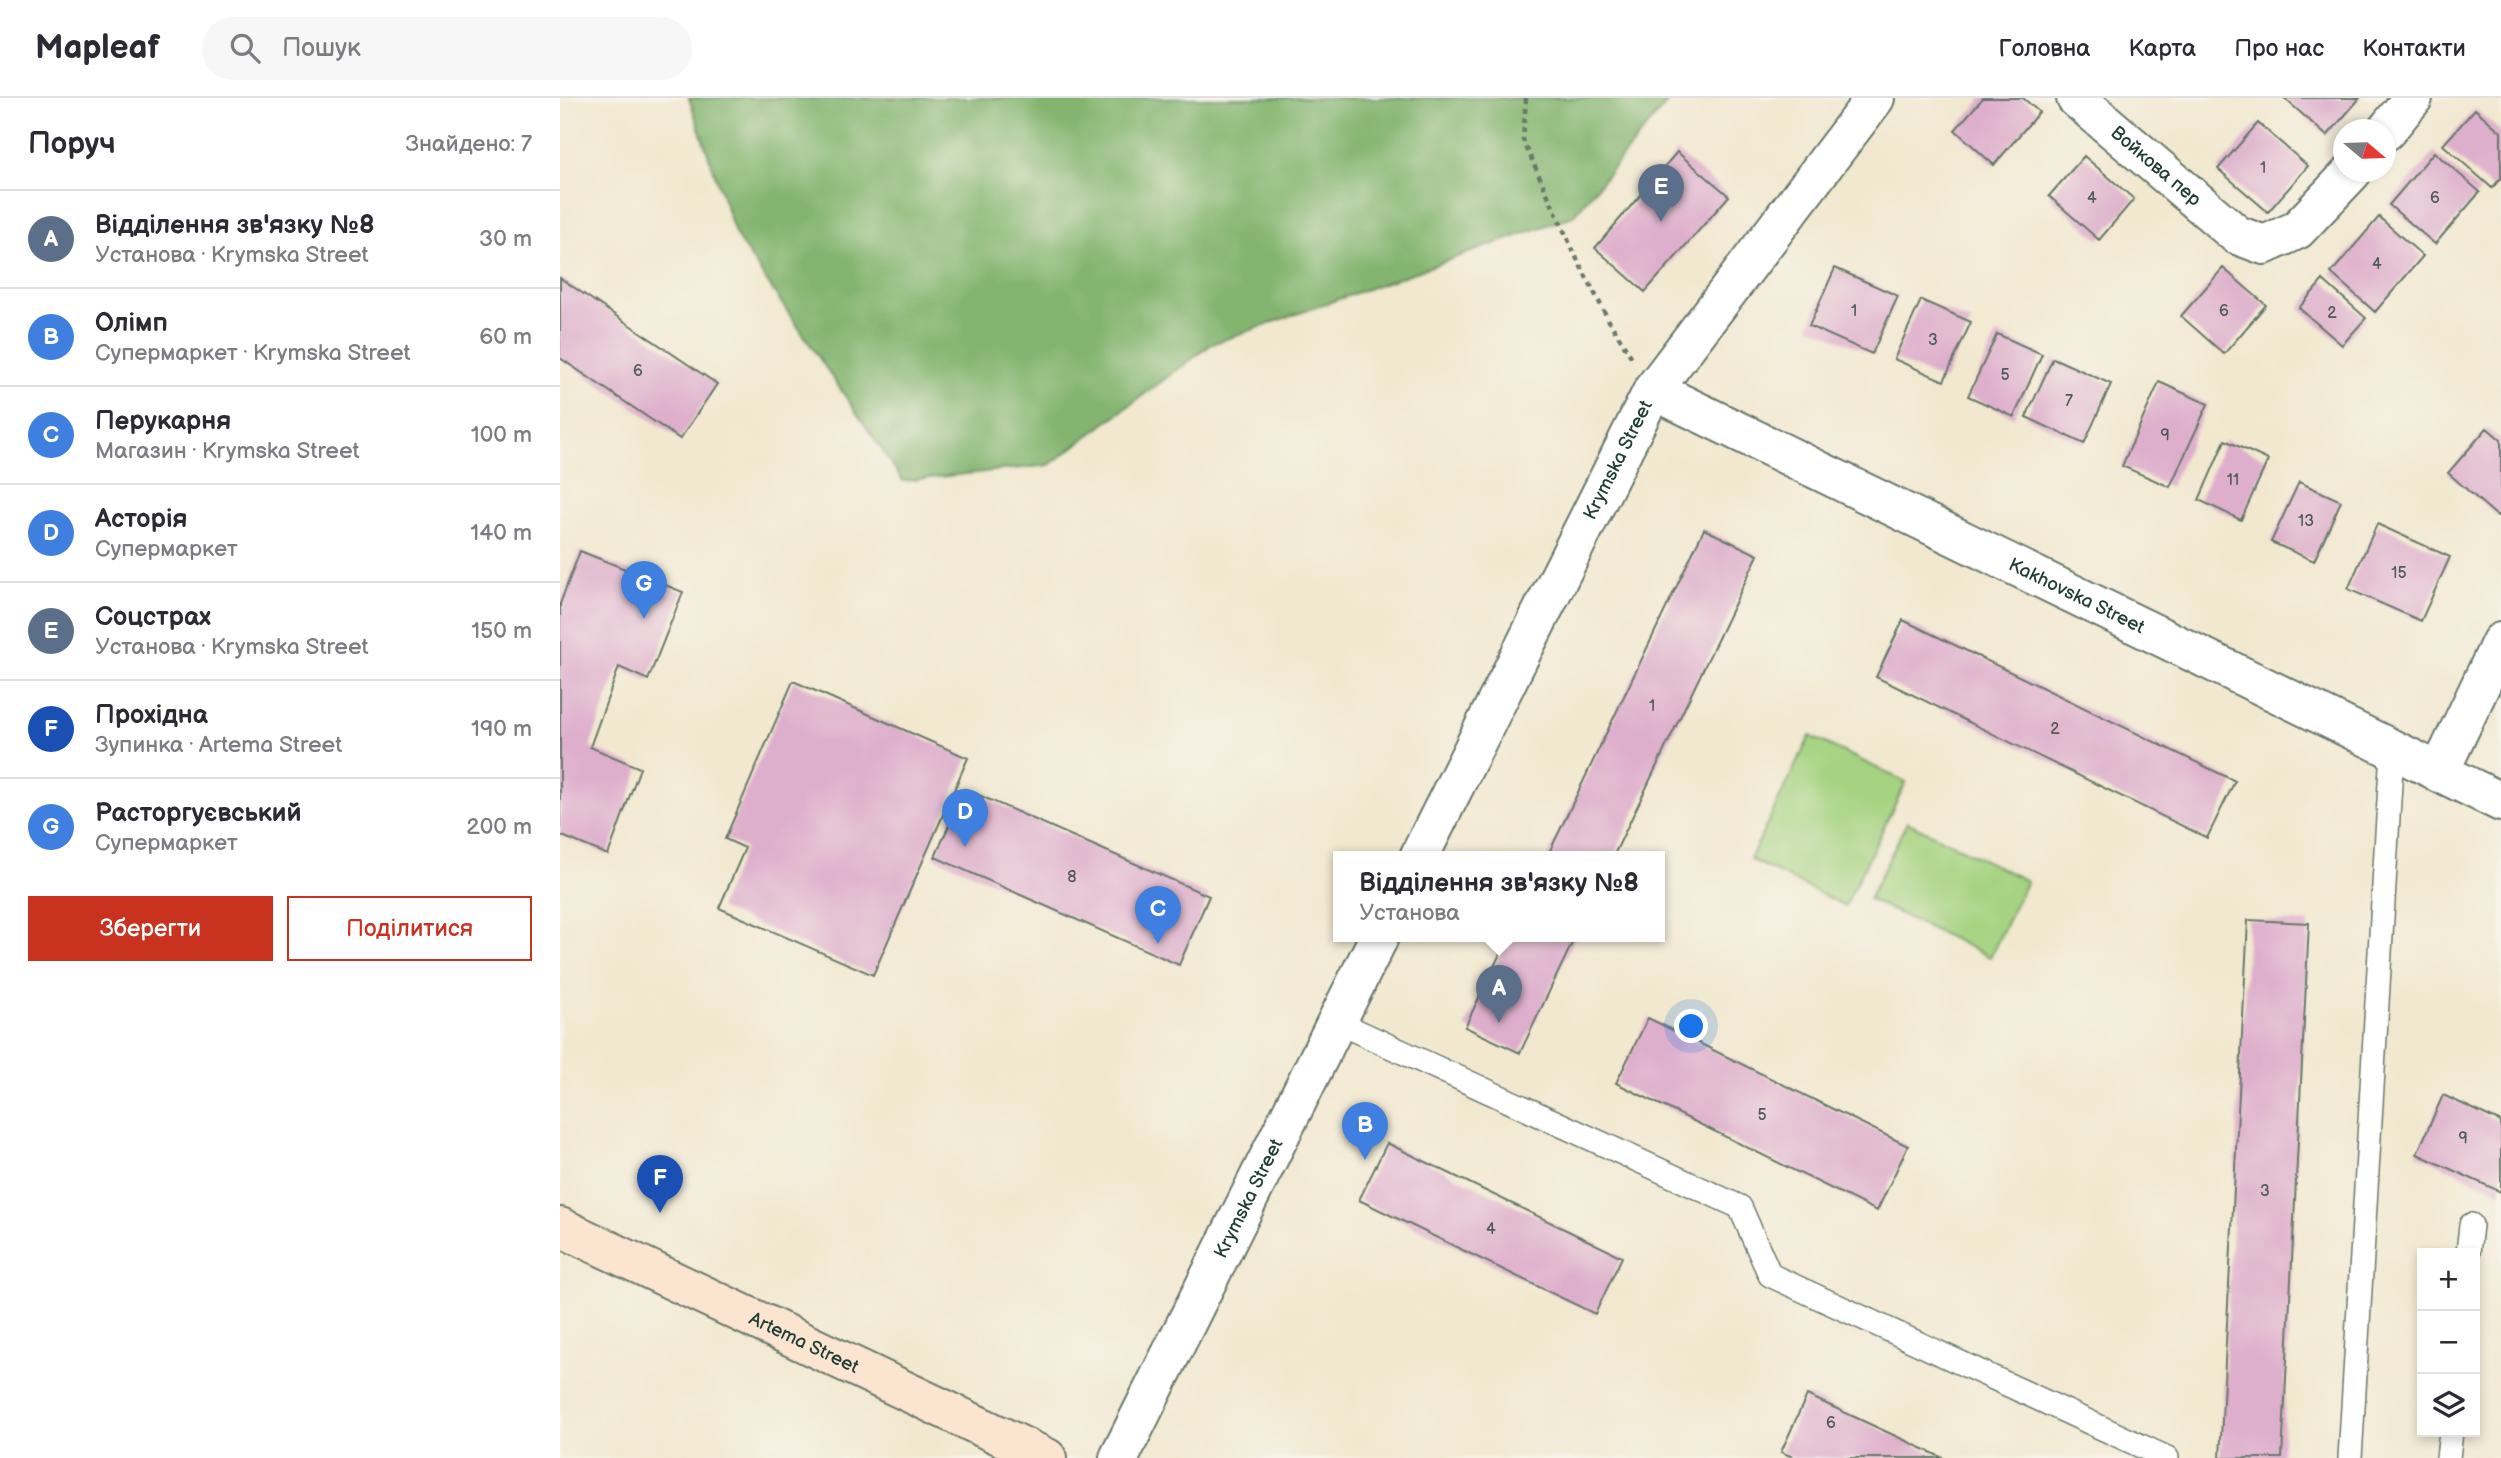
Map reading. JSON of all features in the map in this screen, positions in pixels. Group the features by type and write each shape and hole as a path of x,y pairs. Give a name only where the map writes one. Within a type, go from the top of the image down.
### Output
{"main road":[{"name":"Artema Street","path":"560,1227 1047,1458"}],"street":[{"name":"Krymska Street","path":"1422,851 1653,390 1875,98"},
{"name":"Войкова пер","path":"2076,98 2236,235 2264,245 2297,230 2343,182"},
{"path":"2395,119 2413,98"},
{"name":"Kakhovska Street","path":"1653,390 2501,802"},
{"path":"2439,773 2501,642"},
{"name":"Krymska Street","path":"1119,1458 1376,942"}],"lane":[{"path":"2350,1458 2392,750"},
{"path":"1337,1021 1740,1207 1770,1275 2167,1458"},
{"path":"2469,1248 2471,1225"},
{"path":"2448,1458 2450,1437"}],"path":[{"path":"1526,98 1523,140 1575,256 1609,321 1653,390"}],"green space":[{"path":"689,98 1671,98 1573,216 1212,344 1049,465 903,481 736,236"},
{"path":"1810,736 1906,782 1845,906 1750,859"},
{"path":"1907,822 2027,881 1990,957 1869,899"}],"building":[{"path":"1983,98 2023,98 2039,112 1994,165 1955,130"},
{"path":"2284,98 2360,98 2342,119 2333,119 2333,129 2327,136"},
{"path":"2475,109 2501,132 2501,178 2492,188 2443,145"},
{"path":"2258,123 2308,166 2268,212 2218,169"},
{"path":"1677,152 1729,196 1645,292 1595,248"},
{"path":"2434,152 2480,192 2435,244 2389,205"},
{"path":"2084,156 2134,199 2099,240 2049,196"},
{"path":"2379,217 2423,256 2375,312 2331,273"},
{"path":"1835,268 1898,296 1872,354 1809,326"},
{"path":"2223,268 2266,305 2224,354 2181,316"},
{"path":"560,278 717,384 680,439 560,358"},
{"path":"2323,280 2366,318 2342,345 2299,308"},
{"path":"1921,300 1971,322 1944,381 1894,359"},
{"path":"1997,334 2042,354 2014,417 1968,396"},
{"path":"2053,358 2111,384 2084,444 2026,417"},
{"path":"2159,382 2208,404 2170,487 2122,466"},
{"path":"2487,428 2501,440 2501,511 2497,516 2448,473"},
{"path":"2225,440 2268,460 2241,520 2199,500"},
{"path":"2299,482 2341,501 2314,561 2271,542"},
{"path":"2377,524 2450,557 2421,621 2348,589"},
{"path":"1704,529 1758,555 1616,851 1550,851"},
{"path":"580,551 683,592 648,680 619,667 590,747 640,768 608,855 560,835 560,604"},
{"path":"1903,620 2235,781 2207,838 1876,677"},
{"path":"793,681 968,758 873,975 719,908 745,848 725,839"},
{"path":"965,789 1209,896 1179,965 935,857"},
{"path":"2248,920 2309,923 2282,1458 2220,1458"},
{"path":"1506,942 1573,942 1520,1053 1465,1027"},
{"path":"1648,1018 1908,1146 1877,1211 1616,1083"},
{"path":"2443,1095 2501,1122 2501,1192 2417,1154"},
{"path":"1387,1143 1622,1257 1595,1314 1359,1200"},
{"path":"1807,1395 1943,1458 1795,1458 1781,1452"}],"place":[{"name":"Соцстрах","path":"1661,222"},
{"name":"Расторгуєвський","path":"644,619"},
{"name":"Асторія","path":"965,847"},
{"name":"Перукарня","path":"1158,944"},
{"name":"Відділення зв'язку №8","path":"1499,1023"},
{"name":"Олімп","path":"1365,1160"},
{"name":"Прохідна","path":"660,1213"}]}
